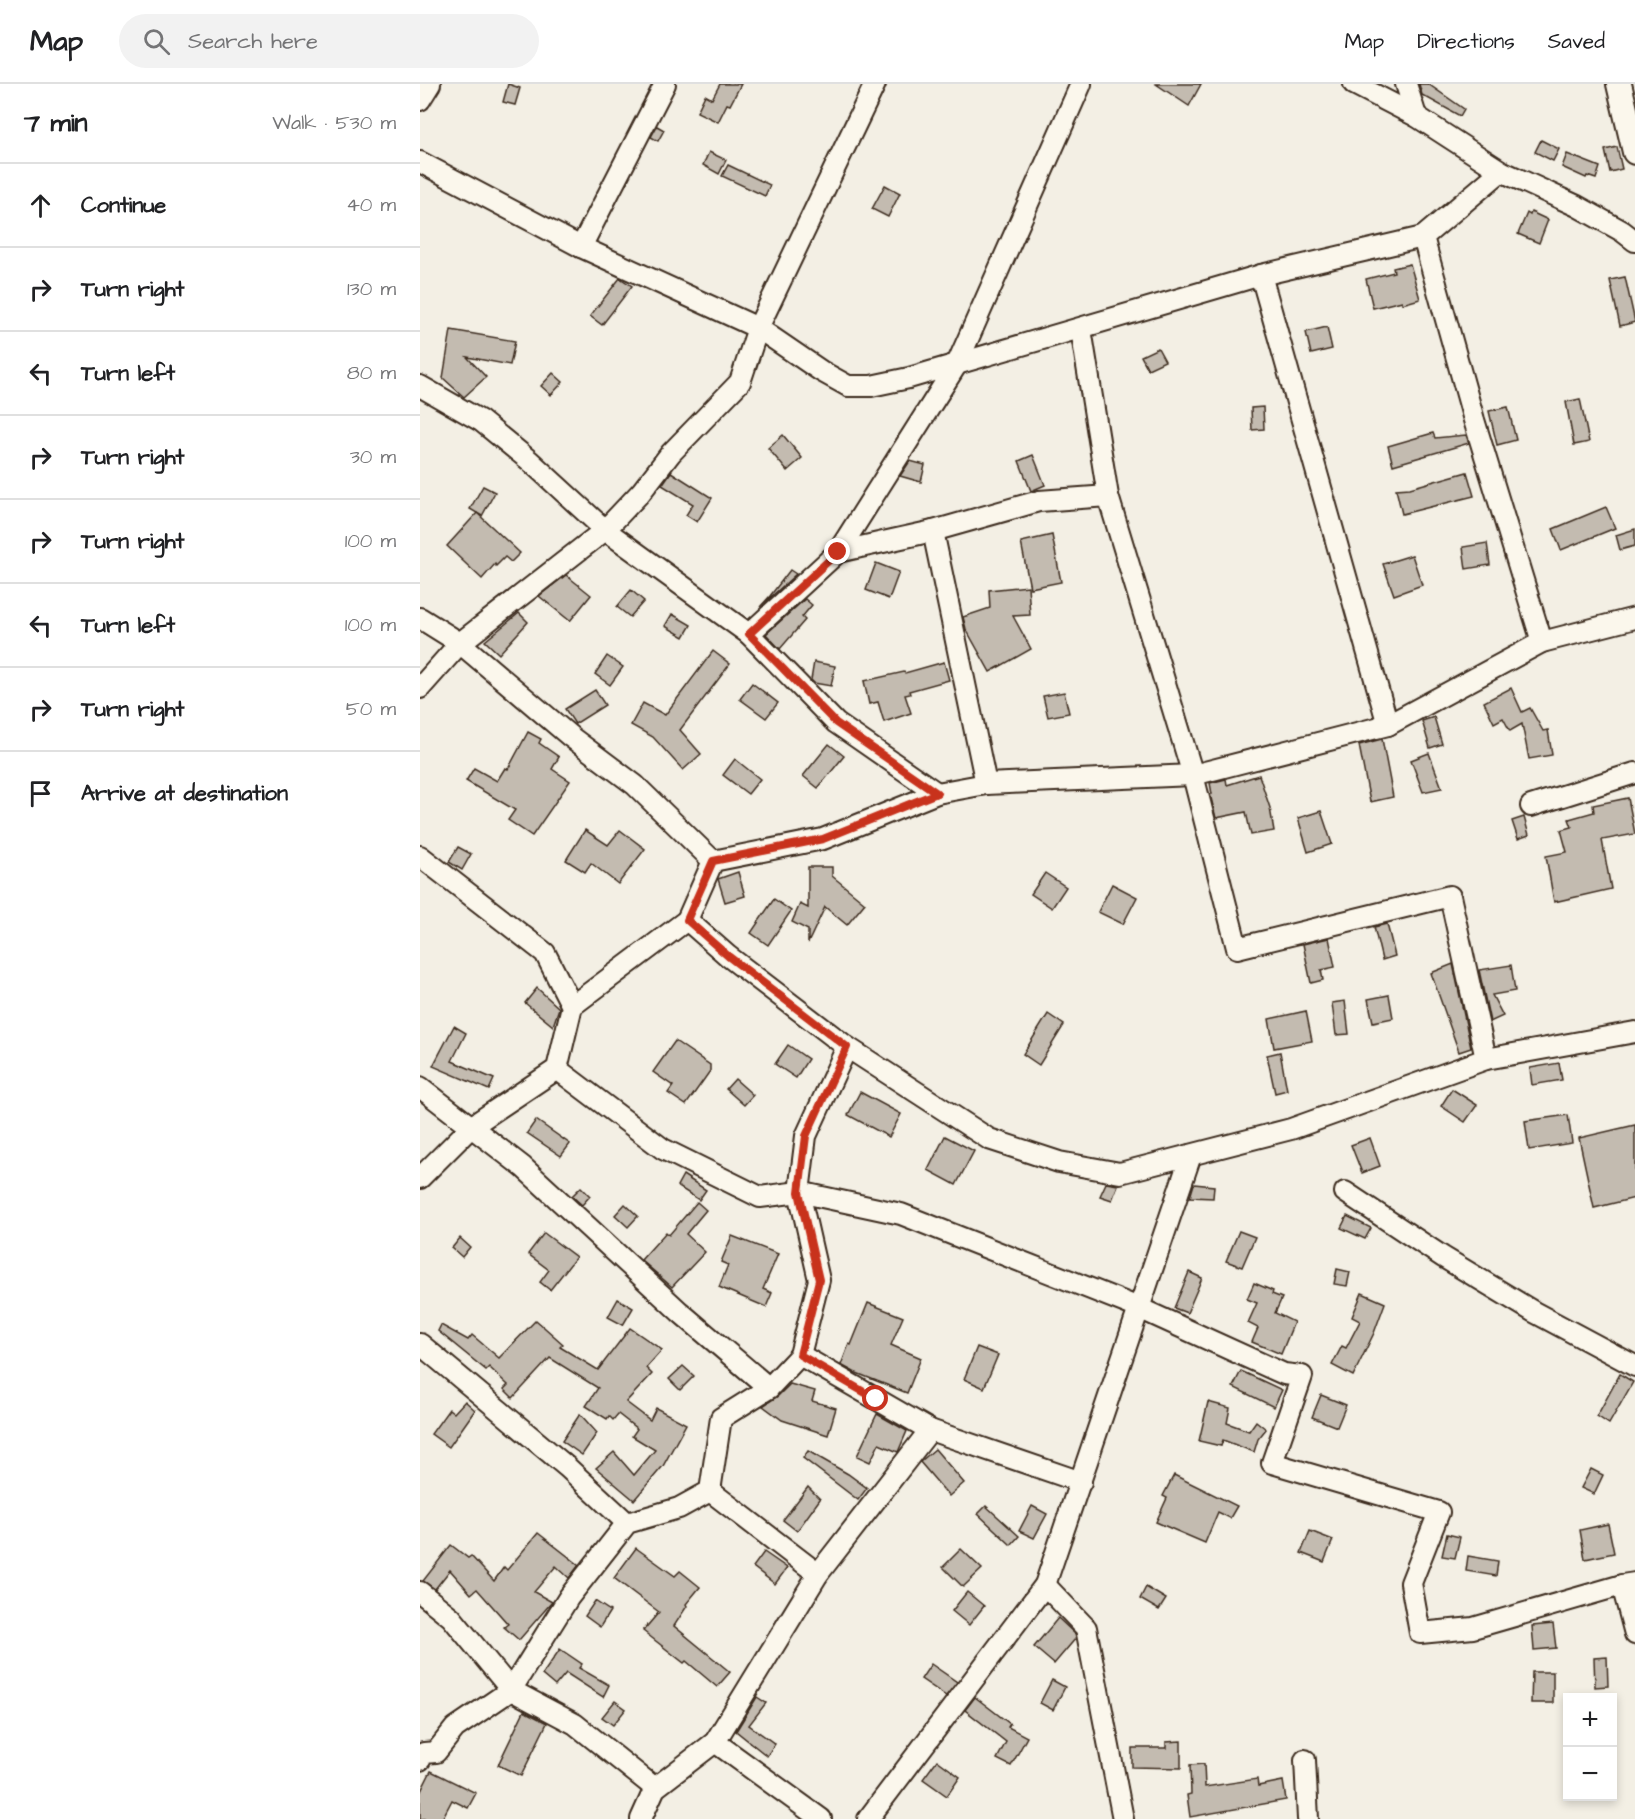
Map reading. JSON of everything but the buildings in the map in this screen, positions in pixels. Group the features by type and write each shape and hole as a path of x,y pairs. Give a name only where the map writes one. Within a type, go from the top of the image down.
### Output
{"main road":[{"path":"1619,84 1635,152"}],"street":[{"path":"420,100 430,84"},
{"path":"581,247 665,84"},
{"path":"420,688 460,643 605,530 641,492 671,453 740,382 758,328 875,84"},
{"path":"749,634 838,552 957,364 1081,84"},
{"path":"1354,84 1416,116 1501,171 1577,206 1622,231 1635,241"},
{"path":"1406,84 1416,116"},
{"path":"420,162 581,247 758,328 848,386 871,386 957,364 1261,275 1423,237 1501,171"},
{"path":"1423,237 1474,420 1542,642"},
{"path":"1261,275 1388,725"},
{"path":"1081,329 1108,496 1193,775 1237,948 1450,896 1486,1059"},
{"path":"420,386 481,422 530,460 605,530 749,634 836,723 937,793"},
{"path":"838,552 933,531 1039,501 1108,496"},
{"path":"933,531 986,784"},
{"path":"420,618 460,643 571,737 635,785 713,861"},
{"path":"713,861 823,839 937,793 986,784 1193,775 1388,725 1542,642 1635,618"},
{"path":"1531,806 1635,773"},
{"path":"420,856 545,953 572,1006 558,1069 472,1126 420,1178"},
{"path":"572,1006 687,920 713,861"},
{"path":"687,920 728,956 847,1047 989,1139 1059,1162 1119,1173 1291,1128 1486,1059 1635,1032"},
{"path":"710,1491 721,1418 769,1388 800,1355 819,1280 799,1192 806,1136 847,1047"},
{"path":"558,1069 663,1149 760,1197 799,1192 901,1214 1139,1308 1284,1374 1302,1376 1272,1463 1439,1512 1411,1583 1420,1634 1473,1628 1628,1584 1635,1634"},
{"path":"420,1087 523,1167 680,1312 769,1388"},
{"path":"868,1819 1045,1585 1191,1155"},
{"path":"1345,1192 1443,1257 1534,1312 1635,1366"},
{"path":"420,1344 567,1467 627,1523"},
{"path":"800,1355 930,1430 1081,1482"},
{"path":"641,1819 655,1788 715,1742 818,1574 930,1430"},
{"path":"420,1760 424,1753 436,1752 455,1728 511,1690 569,1597 627,1523 680,1508 710,1491"},
{"path":"710,1491 818,1574"},
{"path":"1045,1585 1086,1628 1123,1819"},
{"path":"420,1592 451,1617 511,1690 575,1724 655,1788"},
{"path":"715,1742 821,1819"},
{"path":"1305,1760 1308,1819"}],"route":[{"path":"838,552 749,634 836,723 937,793 823,839 713,861 687,920 728,956 847,1047 806,1136 799,1192 819,1280 800,1355 876,1399"}]}
